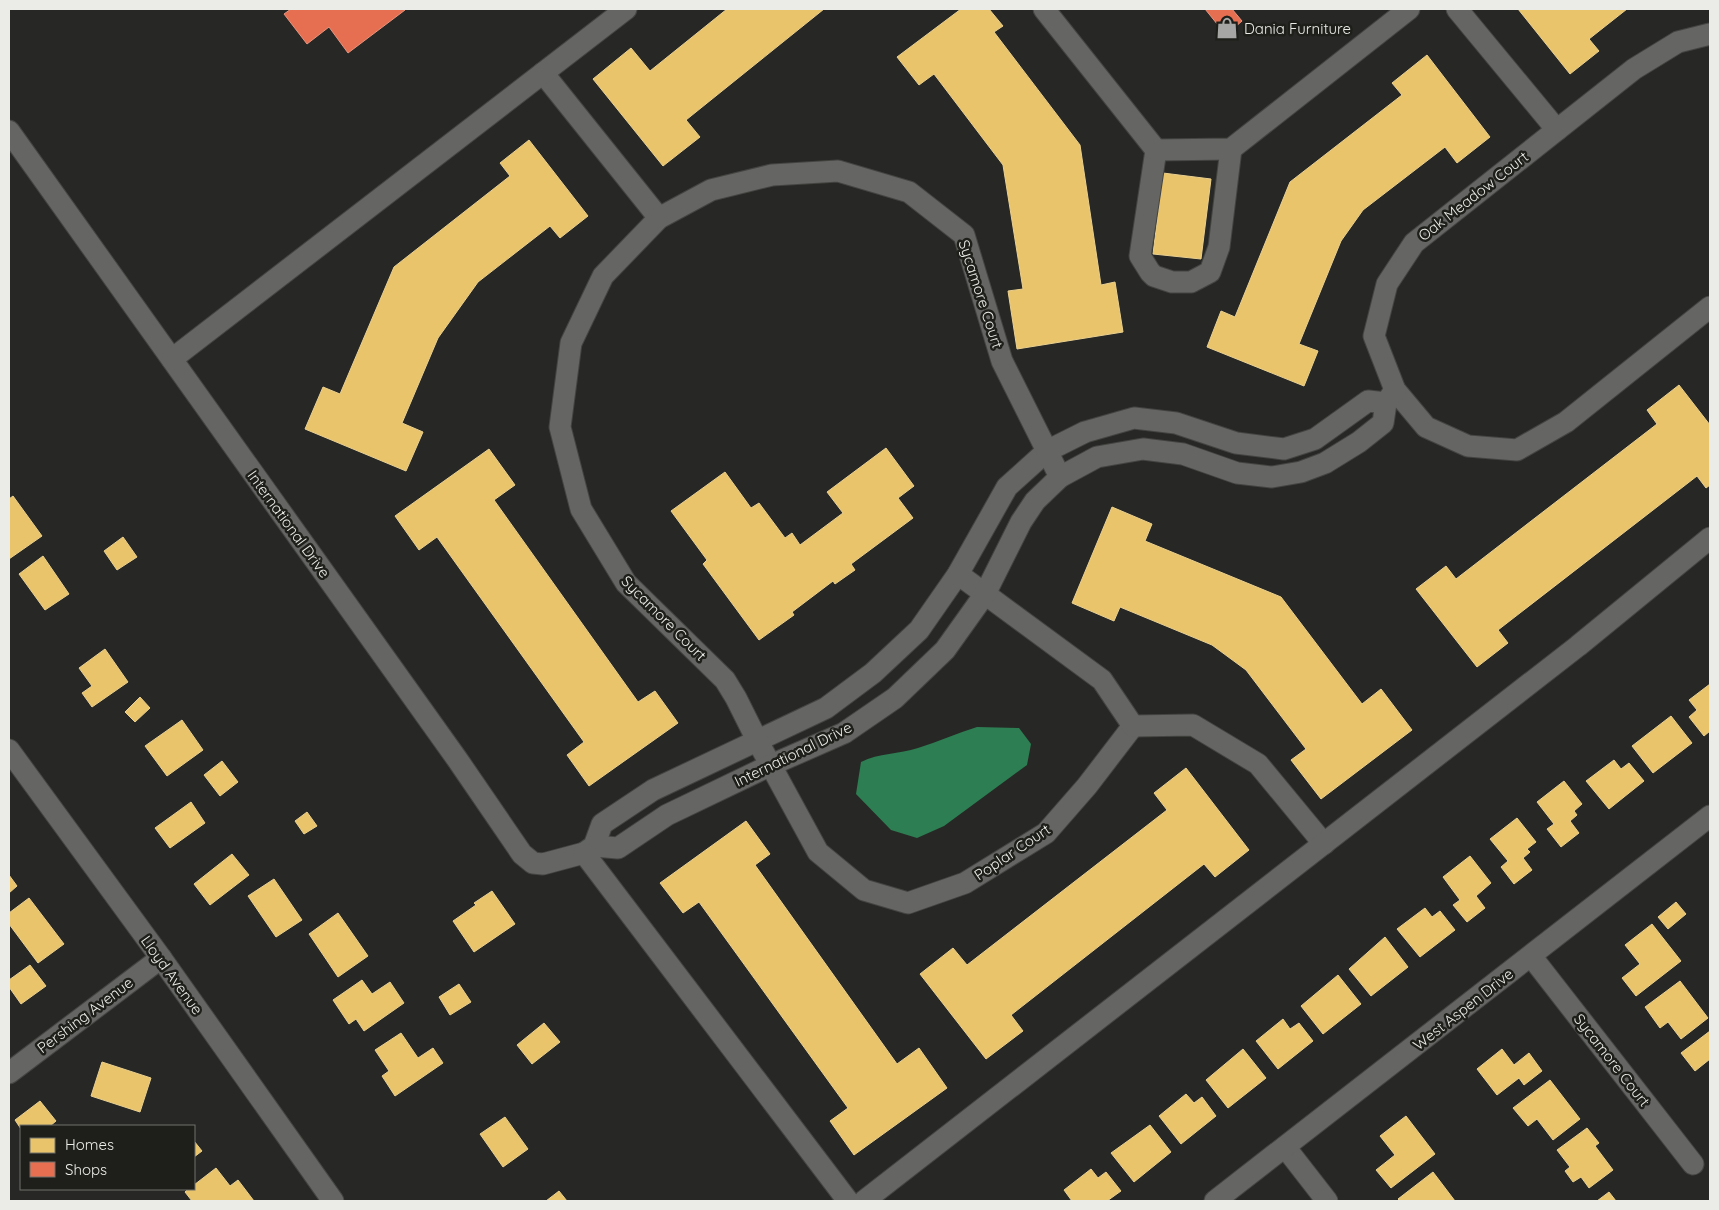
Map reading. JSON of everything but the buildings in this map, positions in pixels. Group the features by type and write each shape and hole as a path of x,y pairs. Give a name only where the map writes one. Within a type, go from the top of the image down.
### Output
{"street":[{"path":"172,359 626,9"},
{"path":"1044,9 1156,150 1140,256 1154,276 1172,282 1191,282 1210,272 1219,247 1231,149"},
{"path":"1156,150 1231,149 1409,9"},
{"path":"1457,9 1556,130"},
{"name":"Oak Meadow Court","path":"1710,34 1678,42 1642,64 1414,243 1387,284 1374,336 1391,396 1426,427 1468,446 1517,450 1566,422 1710,307"},
{"path":"543,73 659,218"},
{"name":"International Drive","path":"9,131 457,759 522,854 533,863 543,864 589,849 618,848 667,815 770,765 844,733 895,698 945,650 985,594 1018,525 1035,501 1060,477 1097,457 1143,449 1183,454 1237,473 1272,477 1300,472 1325,464 1359,442 1383,423 1391,396 1368,401 1315,439 1284,449 1236,443 1176,423 1134,418 1085,432 1047,451 1007,487 958,574 919,630 872,673 826,708 653,790 602,824 589,849"},
{"name":"Sycamore Court","path":"757,740 726,680 626,583 581,508 560,427 571,343 603,276 659,218 711,190 772,175 838,171 909,192 964,235 1002,361 1060,477"},
{"path":"864,1201 1578,646 1710,538"},
{"path":"958,574 1102,680 1132,726 1193,725 1258,764 1324,844"},
{"name":"Poplar Court","path":"757,740 818,852 864,890 908,903 965,883 1046,832 1087,786 1132,726"},
{"name":"Lloyd Avenue","path":"9,750 333,1201"},
{"name":"West Aspen Drive","path":"1215,1201 1710,816"},
{"path":"589,849 848,1201"},
{"name":"Sycamore Court","path":"1530,956 1693,1164"},
{"name":"Pershing Avenue","path":"9,1073 160,958"},
{"path":"1285,1147 1327,1201"}],"shaded area":[{"path":"977,727 1019,728 1031,744 1027,765 944,826 917,838 891,830 856,794 861,762 875,757 918,748"}],"place":[{"name":"Dania Furniture","path":"1227,28"}]}
